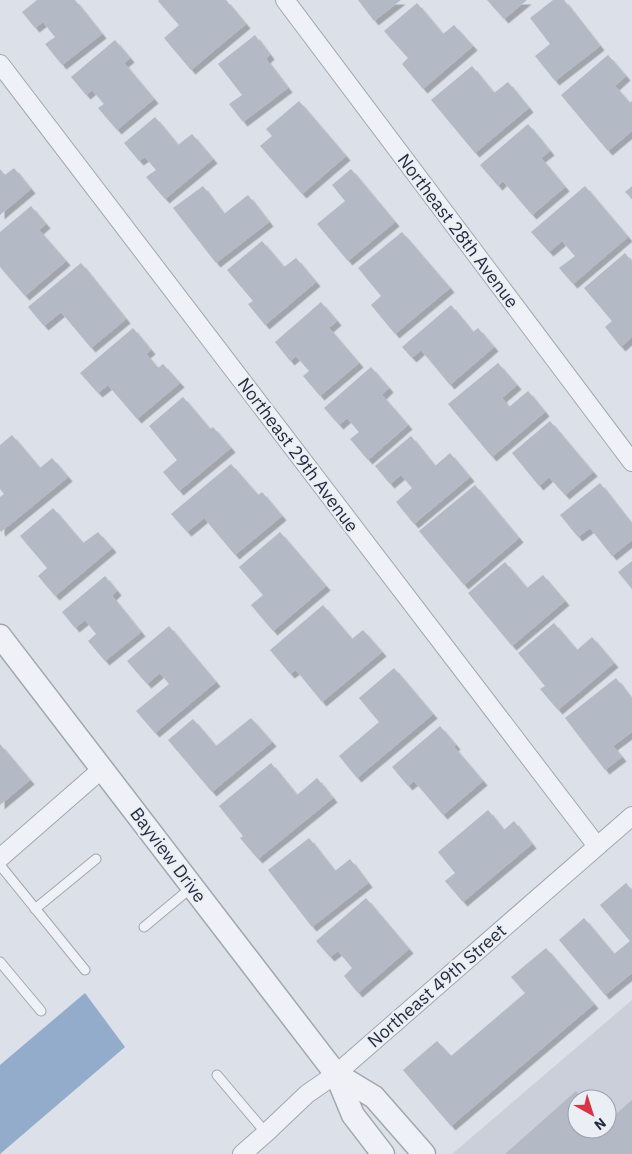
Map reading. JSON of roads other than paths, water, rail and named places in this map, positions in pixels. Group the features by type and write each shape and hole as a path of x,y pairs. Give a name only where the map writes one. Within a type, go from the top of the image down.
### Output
{"street":[{"name":"Northeast 28th Avenue","path":"285,0 632,462"},
{"name":"Northeast 29th Avenue","path":"0,64 597,846"},
{"name":"Bayview Drive","path":"0,636 336,1074 354,1115 384,1154"},
{"path":"0,858 102,769"},
{"name":"Northeast 49th Street","path":"242,1154 266,1134 307,1094 336,1074 632,816"},
{"name":"Bayview Drive","path":"336,1074 374,1098 424,1154"}],"lane":[{"path":"35,909 96,859"},
{"path":"0,865 85,970"},
{"path":"144,928 192,887"},
{"path":"0,962 41,1011"},
{"path":"217,1075 266,1134"}],"water":[{"path":"85,993 125,1047 0,1154 0,1065"}]}
